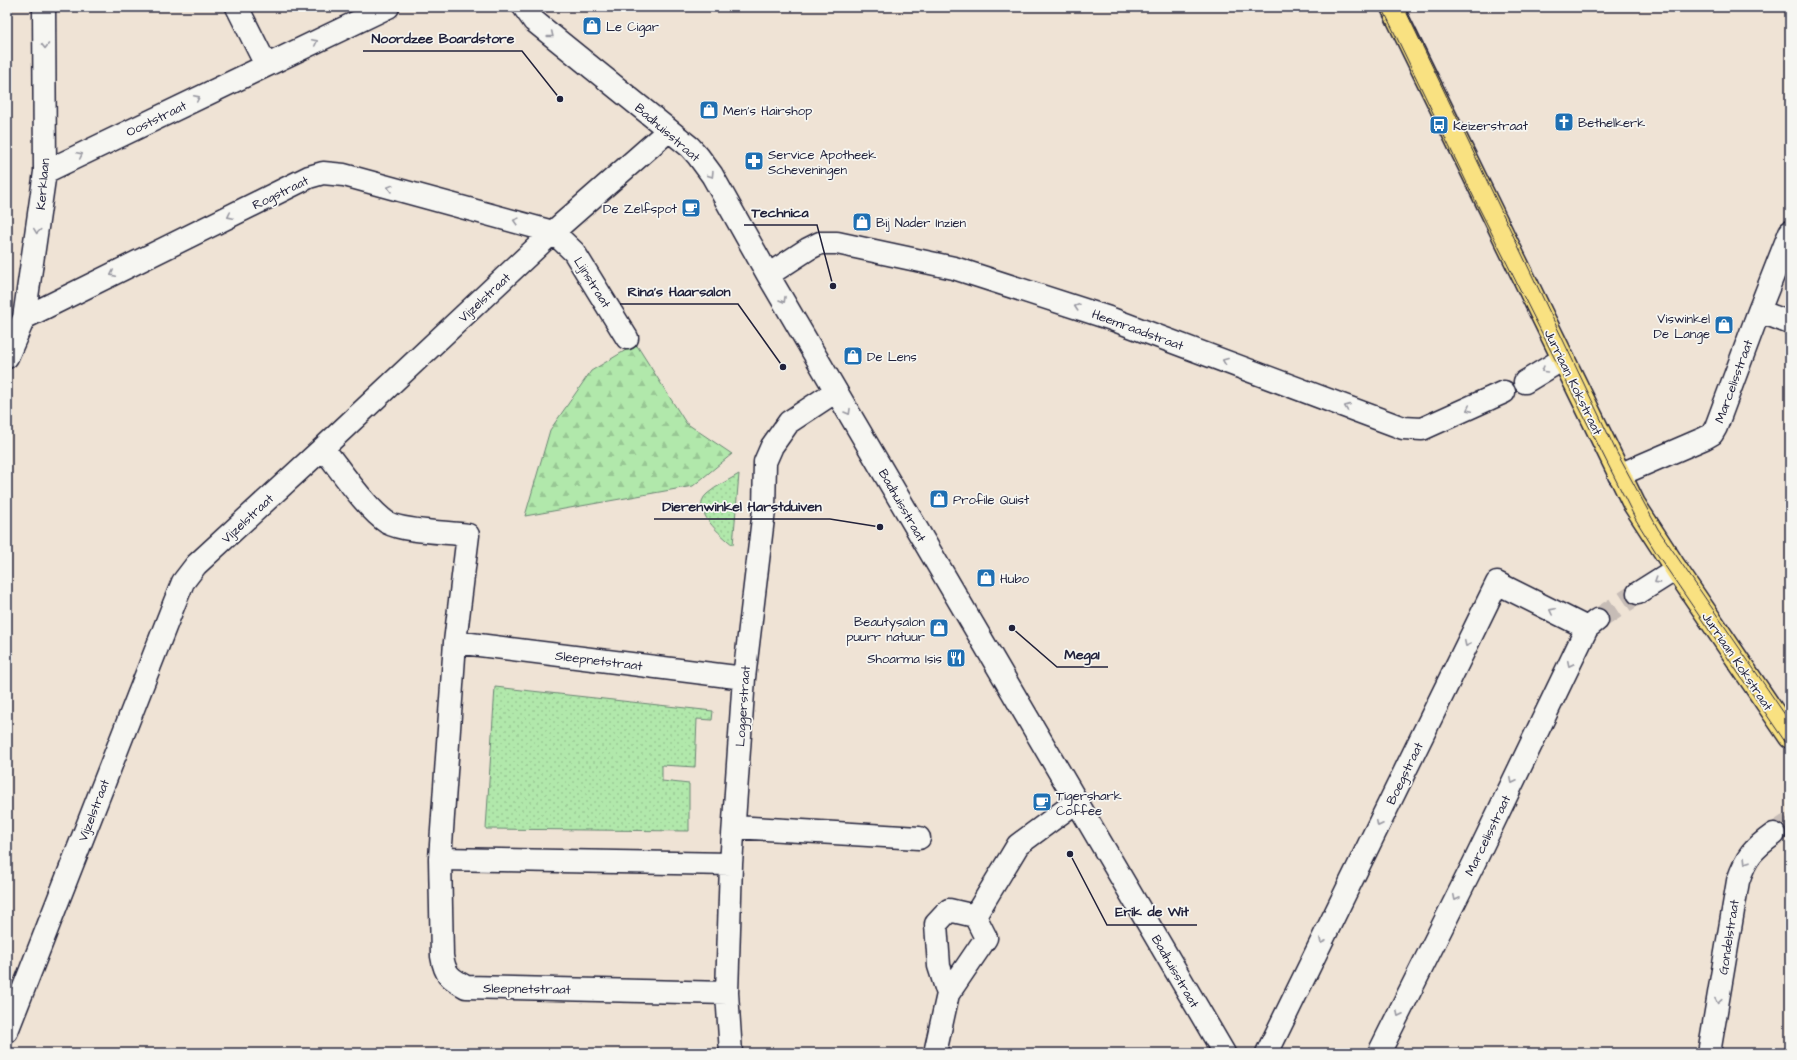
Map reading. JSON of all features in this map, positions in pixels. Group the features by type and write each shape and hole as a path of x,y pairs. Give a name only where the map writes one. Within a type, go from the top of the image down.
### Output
{"main road":[{"name":"Jurriaan Kokstraat","path":"1392,7 1634,504 1676,569 1790,736"}],"street":[{"name":"Kerklaan","path":"7,357 24,318 45,172 44,7"},
{"path":"237,7 266,65"},
{"name":"Ooststraat","path":"45,172 388,7"},
{"name":"Badhuisstraat","path":"524,7 534,21 669,130 698,156 712,175 768,275 1224,1053"},
{"name":"Vijzelstraat","path":"7,1031 14,991 183,582 196,565 553,232 669,130"},
{"name":"Rogstraat","path":"24,318 309,177 323,173 344,175 553,232"},
{"name":"Lijnstraat","path":"553,232 574,252 627,338"},
{"name":"Marcelisstraat","path":"1619,475 1712,434 1716,427 1790,232"},
{"name":"Heemraadstraat","path":"768,275 820,243 837,243 954,268 1109,318 1403,428 1422,429 1504,392"},
{"path":"1759,311 1790,323"},
{"path":"1525,382 1563,359"},
{"name":"Loggerstraat","path":"731,1053 728,993 731,864 744,678 764,510 765,462 772,446 789,422 836,391"},
{"name":"Sleepnetstraat","path":"323,448 375,513 389,523 407,528 468,535 455,642 440,859 442,956 444,971 453,980 466,987 728,993"},
{"path":"1638,593 1676,569"},
{"name":"Boegstraat","path":"1267,1053 1497,583 1592,624"},
{"name":"Marcelisstraat","path":"1379,1053 1592,624"},
{"name":"Sleepnetstraat","path":"455,642 744,678"},
{"path":"975,916 1018,845 1076,802"},
{"path":"734,827 919,838"},
{"name":"Gondelstraat","path":"1709,1053 1738,881 1742,868 1756,847 1774,834"},
{"path":"440,859 731,864"},
{"path":"948,994 939,966 936,924 949,910 975,916"},
{"path":"934,1053 948,994 986,938 975,916"}],"green space":[{"path":"636,344 686,423 732,454 693,486 525,516 550,430 591,371"},
{"path":"739,474 733,545 709,522 704,514 702,500 707,494 718,486"},
{"path":"495,687 713,711 712,720 697,719 695,767 662,765 662,781 689,784 689,831 486,829"}],"tunnel":[{"path":"1597,620 1638,593"},
{"path":"1774,834 1790,823"}],"tram line":[{"path":"1382,7 1478,206 1636,520 1657,554 1790,749"},
{"path":"1404,7 1617,453 1658,529 1790,722"}],"place":[{"name":"Le Cigar","path":"592,26"},
{"name":"Noordzee Boardstore","path":"560,99"},
{"name":"Men's Hairshop","path":"709,110"},
{"name":"Bethelkerk","path":"1564,122"},
{"name":"Keizerstraat","path":"1439,125"},
{"name":"Service Apotheek Scheveningen","path":"754,161"},
{"name":"De Zelfspot","path":"691,208"},
{"name":"Bij Nader Inzien","path":"862,222"},
{"name":"Technica","path":"833,286"},
{"name":"Viswinkel De Lange","path":"1724,325"},
{"name":"De Lens","path":"853,356"},
{"name":"Rina's Haarsalon","path":"783,367"},
{"name":"Profile Quist","path":"939,499"},
{"name":"Dierenwinkel Harstduiven","path":"880,527"},
{"name":"Hubo","path":"986,578"},
{"name":"Beautysalon puurr natuur","path":"939,628"},
{"name":"Mega1","path":"1012,628"},
{"name":"Shoarma Isis","path":"956,658"},
{"name":"Tigershark Coffee","path":"1042,802"},
{"name":"Erik de Wit","path":"1070,854"}]}
